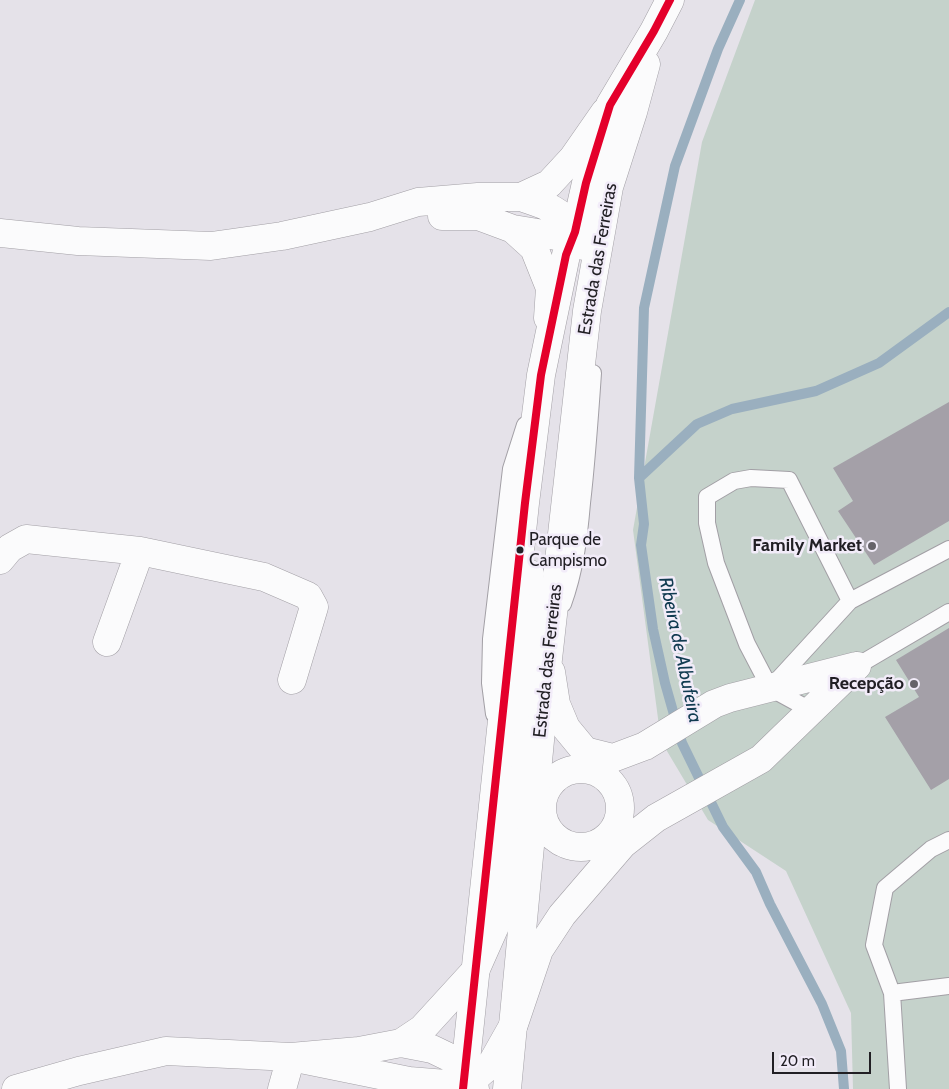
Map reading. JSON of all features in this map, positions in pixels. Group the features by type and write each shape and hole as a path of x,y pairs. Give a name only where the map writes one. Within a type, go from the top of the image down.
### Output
{"street":[{"name":"Estrada das Ferreiras","path":"468,1085 476,971 540,375 566,255 575,232 586,182 610,105 654,32 670,0"},
{"name":"Estrada das Ferreiras","path":"507,1089 536,802 549,646 587,311 609,187 633,112 654,32"},
{"path":"521,197 549,184 573,158 610,105"},
{"path":"370,217 478,216 513,229 562,237 575,232 589,221 615,169"},
{"path":"0,233 78,241 211,246 282,236 370,217 418,202 478,197 521,197 544,204 563,217 575,232 582,237 592,280"},
{"path":"513,229 534,248 550,288 547,345"},
{"path":"525,503 532,553 524,664 512,760 514,787 536,802 561,842"},
{"path":"0,560 10,548 26,539 140,551 264,577 308,596 314,607 292,680"},
{"path":"107,642 140,551"},
{"path":"549,646 556,704 566,728 586,751 602,764"},
{"path":"536,802 566,772 602,764 645,746 714,704 730,698 857,666"},
{"path":"291,1057 390,1083 409,1081 468,1085 492,1063 514,1024 539,950 562,915 623,844 656,818 761,759 857,666"},
{"path":"592,879 617,824 620,811 616,790 610,781 599,773 602,764"},
{"path":"401,1044 422,1029 476,971 499,917 505,853 511,831 548,788 542,806 545,824 561,842 573,847 598,844 605,839 617,824"},
{"path":"16,1089 79,1071 166,1051 291,1057 359,1051 401,1044 432,1049 457,1062 468,1085"},
{"path":"282,1089 291,1057"}],"lane":[{"path":"499,754 490,683 491,640 511,469 540,375"},
{"path":"812,711 770,688 747,644 716,563 707,523 707,497 734,481 752,478 789,480 850,601"},
{"path":"770,688 850,601 949,549"},
{"path":"857,666 949,612"},
{"path":"898,1089 892,993 874,945 885,888 931,849 949,840"},
{"path":"892,993 949,986"}],"shaded area":[{"path":"755,0 949,0 949,1089 853,1089 851,1013 786,871 708,820 661,741 633,530 702,142"}],"building":[{"path":"949,402 949,521 874,565 838,511 853,501 833,468"},
{"path":"949,628 949,779 931,790 885,717 919,697 896,660"}],"waterway":[{"path":"639,478 644,308 675,166 718,49 740,0"},
{"name":"Ribeira de Albufeira","path":"844,1089 841,1051 822,1004 770,904 756,872 723,827 682,743 665,683 653,629 641,545 644,524 639,478 697,424 732,409 816,391 879,363 949,312"}],"transit line":[{"path":"463,1089 525,503 541,375 566,255 575,232 586,183 610,105 670,0"}],"place":[{"name":"Family Market","path":"872,546"},
{"name":"Parque de Campismo","path":"520,550"},
{"name":"Recepção","path":"914,684"}]}
